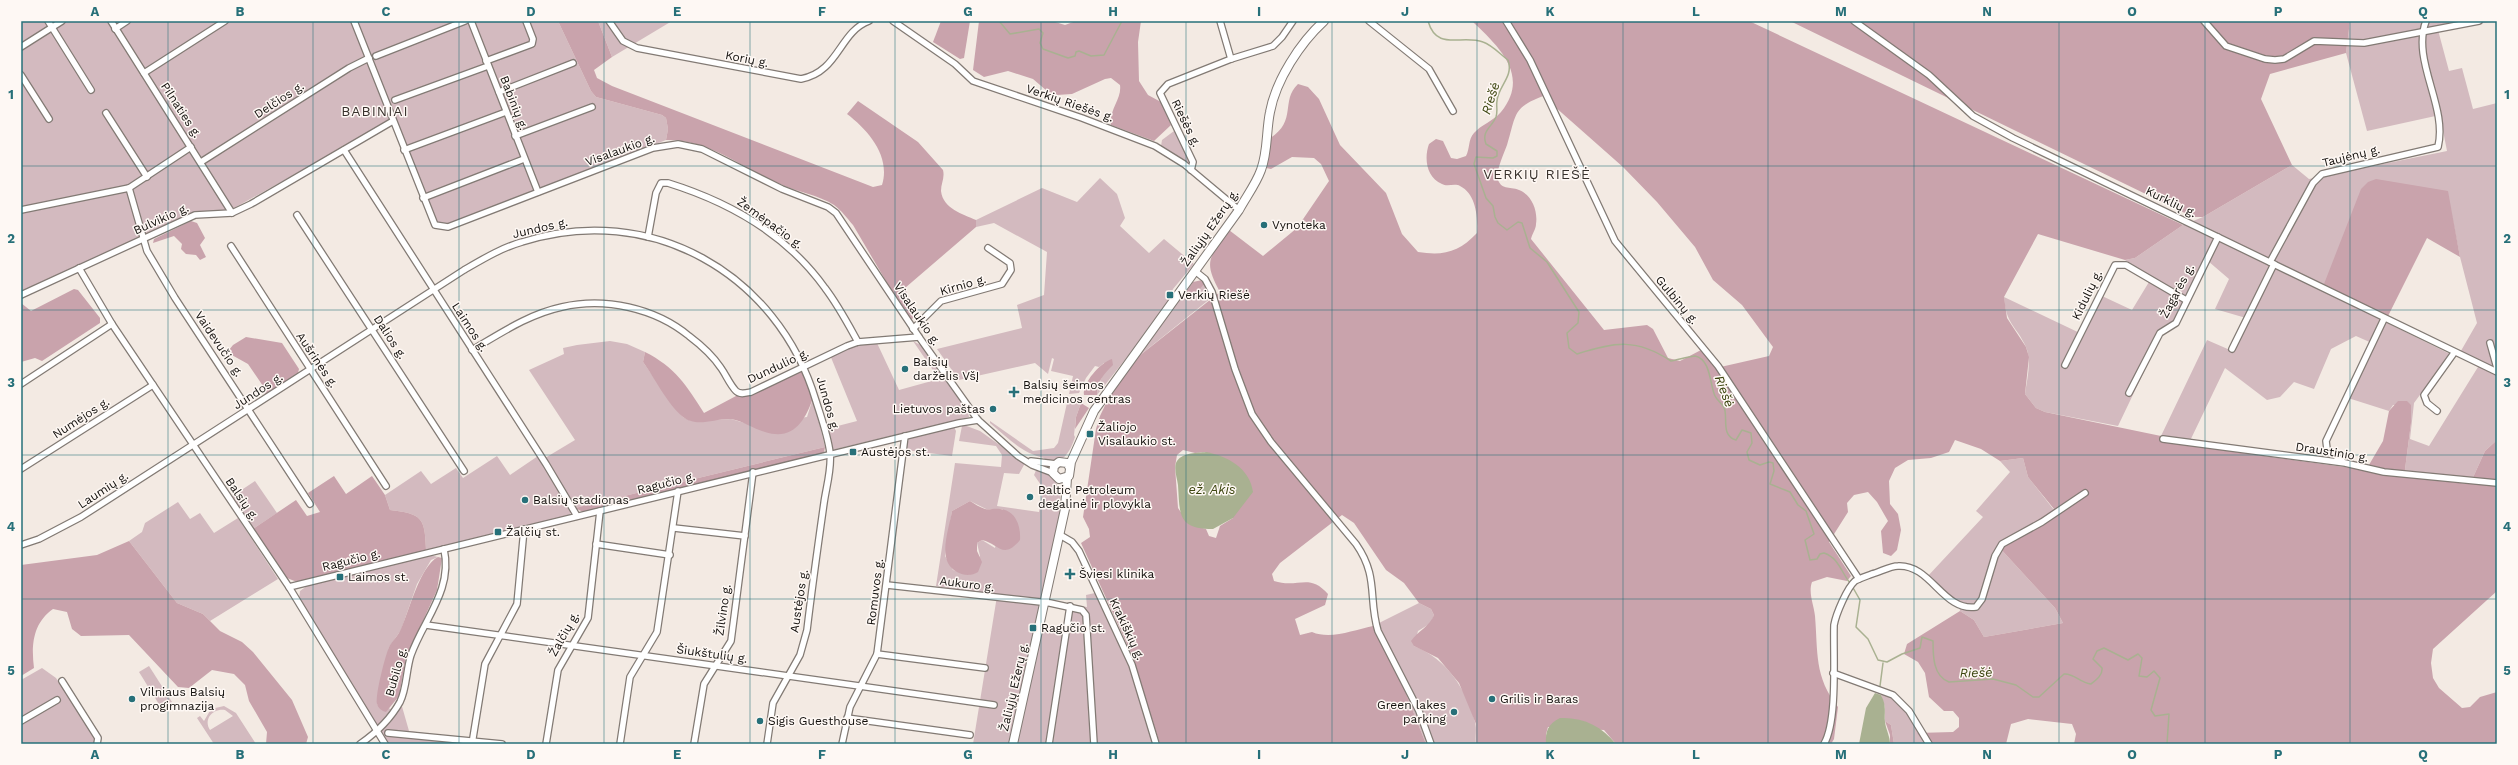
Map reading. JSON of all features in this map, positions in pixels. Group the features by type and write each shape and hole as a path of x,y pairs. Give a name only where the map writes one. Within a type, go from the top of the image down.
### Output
{"main road":[{"name":"Žaliųjų Ežerų g.","path":"1060,477 1070,468 1082,435 1094,411 1110,387 1239,210 1261,169 1270,110 1276,93 1295,57 1324,21"},
{"name":"Žaliųjų Ežerų g.","path":"1013,744 1046,603 1063,518 1060,463 1082,435"},
{"path":"1060,463 1070,468"}],"street":[{"path":"48,21 91,90"},
{"path":"21,47 62,21"},
{"name":"Pilnaties g.","path":"110,21 144,72 232,213"},
{"path":"115,29 127,21"},
{"path":"144,72 225,21"},
{"name":"Visalaukio g.","path":"354,21 432,222 443,228 653,148 678,144 702,149 782,189 828,207 836,213 913,329 978,420 1023,459 1060,477"},
{"path":"376,56 465,21"},
{"name":"Babinių g.","path":"471,21 538,192"},
{"path":"395,100 487,64 532,44 533,39 526,21"},
{"name":"Korių g.","path":"609,21 623,41 637,48 801,79 825,69 853,33 869,21"},
{"path":"888,21 894,22"},
{"path":"1220,21 1231,59"},
{"name":"Riešės g.","path":"1191,170 1193,162 1160,93 1168,84 1231,59 1273,46 1282,37 1293,21"},
{"path":"1368,21 1429,69 1453,111"},
{"name":"Gulbinų g.","path":"1506,21 1530,60 1615,242 1718,366 1859,579"},
{"name":"Kurklių g.","path":"1854,21 1929,75 1973,116 2013,138 2272,263 2384,319 2497,372"},
{"path":"2204,21 2226,46 2265,59 2275,60 2284,59 2314,41 2364,42 2423,30 2479,21"},
{"path":"2423,30 2426,21"},
{"name":"Verkių Riešės g.","path":"894,22 955,64 973,81 1082,118 1155,146 1191,170 1239,210"},
{"name":"Taujėnų g.","path":"2232,349 2272,263 2313,183 2322,174 2438,147 2434,99 2423,54 2423,30"},
{"name":"Delčios g.","path":"201,162 349,68 369,58"},
{"path":"499,92 573,63"},
{"path":"21,75 48,119"},
{"path":"515,136 592,107"},
{"path":"404,150 506,112"},
{"path":"106,113 147,177"},
{"name":"Bulvikio g.","path":"21,295 195,215 232,213 251,204 393,121"},
{"path":"21,210 129,188 191,147"},
{"name":"Laimos g.","path":"344,150 546,464 577,516"},
{"path":"423,198 524,159"},
{"name":"Žemėpačio g.","path":"648,237 656,193 661,183 668,182 718,201 752,221 799,258 824,287 858,342"},
{"name":"Vaidevučio g.","path":"129,188 142,239 175,298 250,410 310,504"},
{"name":"Dalios g.","path":"297,214 464,471"},
{"name":"Jundos g.","path":"192,446 250,410 433,290 495,253 538,237 596,230 648,237 672,244 703,258 750,290 776,320 805,367 830,454"},
{"name":"Žagarės g.","path":"2129,393 2160,332 2176,323 2218,237"},
{"name":"Aušrinės g.","path":"231,246 386,486"},
{"name":"Kirnio g.","path":"913,329 941,301 1002,284 1011,270 1010,263 988,248"},
{"name":"Kidulių g.","path":"2065,364 2115,265 2126,265 2186,300"},
{"name":"Balsių g.","path":"79,268 112,324 192,446 289,587 385,744"},
{"path":"1195,271 1205,279 1212,292 1235,369 1252,414 1271,442 1356,544 1366,560 1372,578 1375,621 1378,631 1420,711 1431,744"},
{"name":"Dundulio g.","path":"472,350 515,325 548,310 577,304 614,305 654,315 688,334 716,360 738,392 751,392 858,342 919,337"},
{"path":"2321,461 2325,456 2326,441 2360,366 2384,319"},
{"path":"21,384 112,324"},
{"path":"2490,343 2497,368"},
{"path":"2437,411 2427,403 2424,395 2454,352"},
{"name":"Numėjos g.","path":"21,469 153,385"},
{"name":"Ragučio g.","path":"289,587 753,472 978,420"},
{"name":"Romuvos g.","path":"842,744 847,718 878,654 905,436"},
{"name":"Draustinio g.","path":"2163,439 2321,461 2346,463 2384,472 2497,483"},
{"name":"Laumių g.","path":"21,545 39,539 81,517 192,446"},
{"path":"2326,449 2346,463"},
{"name":"Austėjos g.","path":"767,744 773,703 800,655 807,630 830,454"},
{"name":"Visalaukio g.","path":"1023,459 1045,464 1060,463"},
{"name":"Žilvino g.","path":"694,744 704,684 731,641 753,472"},
{"path":"620,744 628,683 657,632 670,555 678,491"},
{"path":"1824,744 1829,735 1832,714 1834,625 1838,612 1853,584 1859,579 1898,566 1912,568 1920,573 1958,606 1967,608 1976,607 1982,599 1995,556 2002,544 2042,522 2085,493"},
{"name":"Žalčių g.","path":"546,744 556,676 588,618 600,511"},
{"path":"674,528 745,536"},
{"path":"472,742 485,664 517,604 524,529"},
{"name":"Krakiškių g.","path":"1060,535 1072,542 1079,551 1125,650 1138,682 1156,744"},
{"path":"596,544 670,555"},
{"name":"Bubilo g.","path":"360,744 378,732 400,702 412,654 439,600 443,588 446,564 444,549"},
{"name":"Aukuro g.","path":"887,585 1070,606"},
{"path":"1049,744 1070,606 1082,610 1086,615 1094,744"},
{"name":"Šiukštulių g.","path":"426,625 994,705"},
{"path":"878,654 985,668"},
{"path":"1833,673 1893,695 1909,711 1929,744"},
{"path":"62,681 98,738 97,744"},
{"path":"21,721 57,700"},
{"path":"847,718 970,735"},
{"path":"388,733 502,744"}],"shaded area":[{"path":"21,21 558,21 591,91 596,97 662,115 666,118 668,129 666,140 445,225 436,223 394,119 227,212 193,213 41,282 21,299"},
{"path":"558,21 598,21 612,57 594,70 597,78 612,86 873,187 882,185 884,174 883,164 876,145 863,128 847,114 858,101 918,142 943,170 944,176 941,191 945,202 954,210 976,220 976,227 905,288 915,315 910,322 853,225 837,207 822,199 780,184 711,149 682,141 666,140 668,129 666,118 662,115 596,97 591,91"},
{"path":"598,21 672,21 612,57"},
{"path":"941,21 970,21 964,58 960,59 933,42"},
{"path":"979,21 1052,21 1065,25 1076,21 1141,21 1138,42 1139,81 1148,95 1161,102 1171,125 1154,141 1111,125 1112,114 1119,95 1120,85 1111,78 1105,79 1072,94 1057,95 1047,91 1033,79 1008,71 984,77 973,70"},
{"path":"1472,21 1749,21 2183,225 2135,258 2125,260 2038,234 2004,297 2007,318 2026,347 2029,357 2025,394 2036,408 2045,412 2161,436 2164,442 2366,470 2383,441 2389,411 2398,401 2407,401 2411,405 2411,423 2404,477 2470,484 2485,451 2497,440 2497,591 2433,649 2431,663 2433,678 2439,688 2462,708 2470,707 2480,697 2497,692 2497,744 2074,744 2076,734 2072,724 2028,719 2011,724 2006,744 1925,744 1917,733 1953,732 1959,727 1959,718 1953,711 1944,711 1929,697 1925,673 1918,662 1904,654 1907,644 1960,611 1974,620 1984,637 2063,623 2055,608 1998,546 2054,509 2028,477 2023,458 2000,461 1981,449 1955,440 1949,452 1931,458 1908,460 1895,468 1889,481 1890,504 1898,514 1901,530 1897,550 1891,556 1883,553 1881,531 1888,521 1877,502 1868,492 1854,495 1847,503 1848,512 1829,542 1851,576 1847,581 1827,577 1812,582 1811,595 1815,616 1817,653 1821,675 1830,696 1838,707 1834,739 1831,744 1616,744 1604,730 1548,727 1546,744 1476,744 1476,724 1459,683 1438,658 1414,646 1411,641 1432,619 1434,615 1431,609 1419,603 1404,583 1386,570 1354,523 1342,515 1280,563 1272,574 1274,581 1282,583 1309,582 1321,587 1328,594 1325,605 1295,619 1300,635 1312,632 1334,635 1373,626 1403,686 1426,744 1160,744 1131,653 1081,543 1090,537 1089,529 1083,517 1096,429 1100,416 1108,399 1134,360 1220,292 1211,273 1210,266 1213,254 1229,230 1263,256 1297,228 1329,181 1321,164 1314,158 1292,157 1271,169 1266,168 1269,139 1278,132 1283,125 1286,118 1290,97 1298,84 1308,87 1319,99 1340,145 1386,193 1402,234 1418,252 1443,253 1450,251 1464,245 1477,233 1475,206 1470,194 1460,186 1444,185 1437,181 1430,172 1427,161 1427,149 1429,144 1436,139 1443,141 1451,158 1457,159 1466,156 1472,135 1501,112 1509,98 1513,86 1512,74 1508,62 1501,51","holes":["1549,94 1554,106 1623,167 1657,202 1695,247 1713,280 1742,305 1773,347 1769,356 1716,368 1701,350 1680,361 1668,358 1653,329 1647,325 1604,330 1531,239 1535,228 1536,219 1535,209 1531,200 1524,192 1503,186 1497,177 1518,112 1528,103","1183,450 1195,453 1206,452 1233,518 1220,526 1216,538 1209,536 1206,529 1189,524 1178,508 1175,467 1177,455"]},
{"path":"1790,21 2350,21 2346,53 2270,74 2261,99 2292,165 2203,217 2193,217"},
{"path":"2350,21 2497,21 2438,30 2449,71 2462,68 2473,109 2497,103 2497,440 2485,451 2470,484 2404,477 2411,423 2411,405 2393,405 2389,411 2348,398 2374,344 2356,336 2331,349 2314,389 2294,382 2280,397 2267,400 2225,368 2188,445 2164,442 2161,436 2207,340 2230,350 2246,318 2215,309 2229,279 2208,261 2178,324 2162,334 2118,426 2045,412 2036,408 2025,394 2029,358 2028,352 2009,319 2004,297 2084,335 2102,296 2132,310 2152,277 2125,260 2135,258 2183,225 2203,217 2292,165 2309,179 2447,151 2440,115 2367,131 2346,53","holes":["2447,191 2460,257 2477,323 2458,356 2478,367 2429,446 2410,439 2414,403 2450,354 2385,322"]},
{"path":"1174,131 1177,133 1191,162 1188,164 1161,146 1162,140"},
{"path":"1100,178 1117,194 1125,218 1120,226 1149,253 1164,239 1194,264 1173,289 1165,309 1097,395 1098,386 1104,371 1104,363 1099,367 1095,366 1086,378 1079,393 1069,394 1073,376 1051,371 1054,359 1052,358 1048,374 1035,363 959,380 937,349 1022,328 1017,305 1044,295 1047,252 994,223 976,227 976,220 1042,188 1077,202"},
{"path":"2376,179 2448,191 2460,257 2427,238 2387,318 2324,284 2361,189 2368,182"},
{"path":"191,221 197,223 205,238 200,245 206,257 200,260 196,255 186,254 181,249 182,244 174,236 153,243 154,239"},
{"path":"1202,280 1205,283 1198,291 1190,294 1186,292 1193,282"},
{"path":"1205,283 1211,298 1134,360 1186,292"},
{"path":"74,289 78,290 100,318 100,323 42,361 35,358 21,362 21,303 31,311"},
{"path":"246,337 282,343 299,369 298,373 265,396 263,386 248,364 230,354 229,350 233,345"},
{"path":"610,341 627,344 645,352 643,362 676,409 683,417 691,421 731,419 748,424 807,417 813,398 825,447 575,508 545,458 575,440 529,370 564,354 563,348"},
{"path":"913,341 922,346 968,412 969,417 832,450 826,429 857,421 830,355 860,345 877,343 899,390 939,379"},
{"path":"645,352 664,364 679,378 692,394 704,413 736,396 744,396 802,371 813,398 802,421 796,427 783,434 765,432 740,421 731,419 694,422 688,420 677,412 667,398 643,362"},
{"path":"1112,359 1113,365 1100,382 1097,395 1084,395 1084,390 1089,379 1103,364"},
{"path":"1067,403 1081,403 1076,417 1075,437 1066,456 1058,461 1047,463 1044,458 1028,452 1008,439 990,423 990,421 1033,451 1054,448 1058,443"},
{"path":"1081,403 1089,408 1075,429 1076,417"},
{"path":"964,425 980,431 1025,463 1019,474 1004,473 997,506 1039,512 1043,488 1034,475 1037,468 1053,478 1060,492 1058,528 1010,744 973,744 997,596 936,586 955,463 1001,467 1002,455 996,446 959,441 962,426","holes":["970,501 986,509 1003,509 995,548 982,540 977,543 980,556 969,575 953,570 945,556 952,511"]},
{"path":"954,427 956,431 952,456 906,450 909,438"},
{"path":"825,447 824,453 583,512 575,508"},
{"path":"497,456 510,475 538,456 571,511 570,515 426,550 423,524 420,519 409,513 390,510 385,495 421,471 431,484 456,468 463,478"},
{"path":"2023,458 2028,477 2054,510 1998,546 2055,608 2063,623 1984,637 1974,620 1960,611 1959,603 1927,577 1983,517 1976,511 2010,472 2000,461"},
{"path":"334,476 346,494 372,476 385,495 390,510 409,513 420,519 423,524 426,550 297,582 287,578 253,529 296,500 307,516 320,512 308,493"},
{"path":"255,481 277,513 253,529 231,497"},
{"path":"970,501 985,509 1000,509 1010,512 1014,516 1020,530 1020,540 1014,546 1005,550 982,540 977,543 977,551 982,562 978,572 968,575 957,572 951,567 945,553 952,511"},
{"path":"178,502 190,519 200,513 214,533 238,518 278,579 210,621 203,614 177,603 129,541 142,532 145,523"},
{"path":"129,541 177,603 203,614 220,631 242,642 253,652 292,700 308,737 306,744 266,744 267,732 249,701 245,685 234,674 212,670 189,688 178,687 129,635 81,636 72,629 67,612 53,609 41,621 37,628 33,643 34,668 21,676 21,565 97,555"},
{"path":"430,555 438,557 431,560 417,584 401,630 389,647 377,705 391,709 399,696 409,731 470,739 469,744 389,744 299,600 300,591 307,586"},
{"path":"438,557 442,558 437,590 406,658 399,696 385,712 378,707 377,693 387,652 401,629 420,579 432,562"},
{"path":"1095,593 1125,656 1139,693 1152,744 1015,744 1043,625 1064,628 1069,604 1087,607 1086,595"},
{"path":"1419,603 1431,609 1434,615 1431,623 1418,631 1414,646 1436,659 1454,676 1466,698 1475,722 1476,744 1426,744 1403,686 1373,626"},
{"path":"149,666 172,702 162,709 139,672"},
{"path":"42,668 56,678 95,738 95,744 21,744 21,680"},
{"path":"1885,693 1904,709 1925,744 1894,744 1891,725 1885,721 1885,707 1881,695"},
{"path":"224,706 236,713 256,744 214,744 197,718 200,716 204,721 211,709","holes":["225,710 233,716 210,730 208,722 210,715 213,713"]},
{"path":"1885,721 1891,725 1894,744 1890,744 1890,735"}],"water":[{"name":"ež. Akis","path":"1206,452 1222,457 1236,464 1247,476 1253,492 1233,518 1213,529 1193,526 1187,523 1183,518 1180,512 1175,469 1177,461 1183,456"},
{"path":"1875,693 1881,695 1884,703 1885,722 1890,744 1859,744 1866,708"},
{"path":"1560,718 1577,719 1591,724 1604,732 1616,744 1546,744 1548,728"}],"waterway":[{"name":"Riešė","path":"999,21 1010,34 1039,29 1043,33 1040,43 1043,49 1068,58 1075,56 1076,52 1079,51 1091,56 1104,55 1122,21"},
{"name":"Riešė","path":"1428,21 1432,30 1437,36 1444,39 1475,40 1486,43 1508,60 1509,71 1498,96 1496,117 1485,136 1486,144 1497,151 1497,156 1493,158 1476,157 1474,164 1486,198 1493,206 1498,223 1507,230 1518,222 1522,223 1530,248 1547,262 1579,312 1578,323 1567,333 1569,348 1577,354 1603,347 1626,344 1647,349 1671,361 1693,356 1700,358 1707,367 1713,392 1724,409 1726,428 1729,435 1736,440 1742,430 1751,433 1752,443 1747,452 1749,460 1760,465 1769,462 1773,463 1774,471 1770,484 1790,492 1798,505 1806,511 1814,534 1805,540 1810,560 1817,559 1820,554 1824,553 1829,555 1833,558 1850,583"},
{"name":"Riešė","path":"1852,586 1860,600 1856,627 1868,639 1878,660 1887,662 1902,654 1920,648 1922,637 1933,641 1935,665 1940,675 1949,682 1993,679 2016,685 2033,697 2039,697 2064,674 2071,675 2091,684 2099,677 2102,671 2102,668 2093,659 2097,651 2104,648 2128,660 2138,654 2142,658 2139,676 2147,677 2154,671 2160,678 2151,710 2155,716 2169,714 2167,744"},
{"path":"1880,686 1883,663"}],"place":[{"name":"Vynoteka","path":"1264,225"},
{"name":"Verkių Riešė","path":"1170,295"},
{"name":"Balsių darželis VšĮ","path":"905,369"},
{"name":"Balsių šeimos medicinos centras","path":"1014,392"},
{"name":"Lietuvos paštas","path":"993,409"},
{"name":"Žaliojo Visalaukio st.","path":"1090,434"},
{"name":"Austėjos st.","path":"853,452"},
{"name":"Baltic Petroleum degalinė ir plovykla","path":"1030,497"},
{"name":"Balsių stadionas","path":"525,500"},
{"name":"Žalčių st.","path":"498,532"},
{"name":"Šviesi klinika","path":"1070,574"},
{"name":"Laimos st.","path":"340,577"},
{"name":"Ragučio st.","path":"1033,628"},
{"name":"Vilniaus Balsių progimnazija","path":"132,699"},
{"name":"Grilis ir Baras","path":"1492,699"},
{"name":"Green lakes parking","path":"1454,712"},
{"name":"Sigis Guesthouse","path":"760,721"}],"district":[{"name":"BABINIAI","path":"375,111"},
{"name":"VERKIŲ RIEŠĖ","path":"1537,174"}]}
